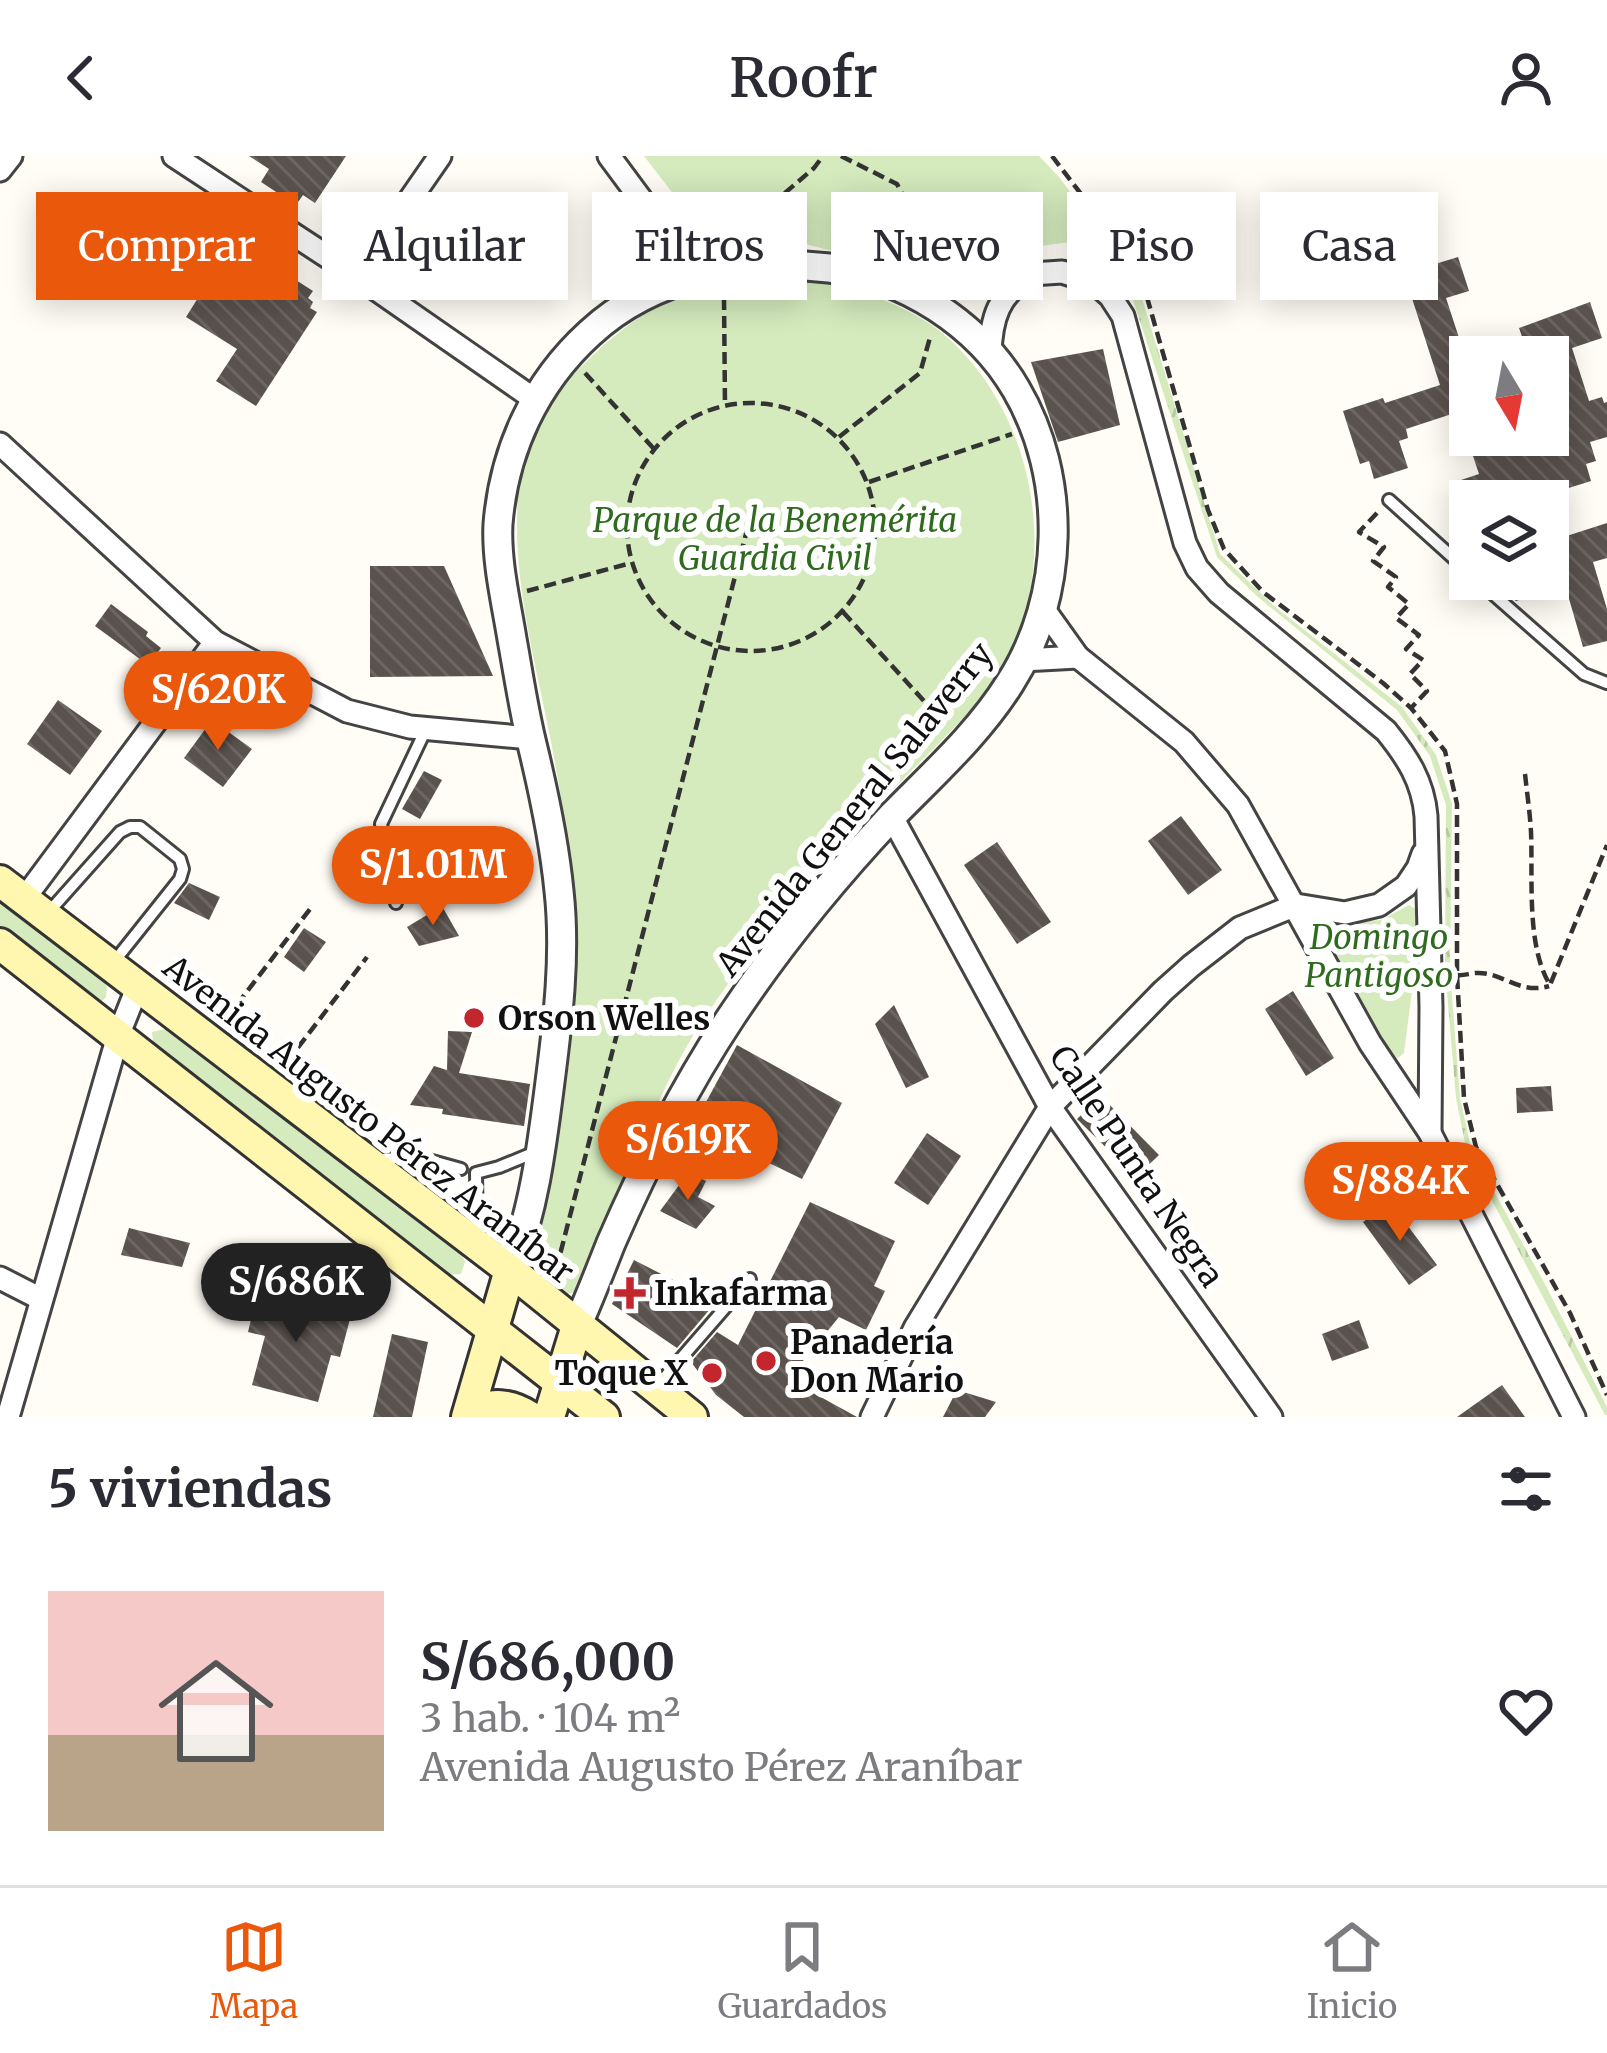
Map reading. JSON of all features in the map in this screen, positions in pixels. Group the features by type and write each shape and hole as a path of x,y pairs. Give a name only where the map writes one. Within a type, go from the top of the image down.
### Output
{"main road":[{"name":"Avenida Augusto Pérez Araníbar","path":"23,898 477,1245 692,1417"},
{"path":"0,944 604,1417"},
{"name":"Avenida General Salaverry","path":"470,1417 509,1270"},
{"name":"Avenida General Salaverry","path":"549,1417 577,1326"},
{"path":"470,1417 497,1405 517,1408 530,1417"}],"street":[{"path":"0,170 11,156"},
{"path":"174,156 322,253"},
{"path":"609,156 636,192"},
{"path":"416,192 440,157"},
{"path":"392,300 534,399"},
{"name":"Avenida General Salaverry","path":"509,1270 541,1149 560,1008 560,893 505,597 498,529 508,462 534,399 567,354 605,319 636,300"},
{"name":"Avenida General Salaverry","path":"577,1326 673,1112 731,1015 813,904 997,703 1023,660 1043,608 1053,544 1045,460 1011,380 942,300"},
{"path":"990,354 994,317 1002,300"},
{"path":"1111,300 1123,316 1185,543 1197,568 1219,593 1386,730 1404,752 1423,792 1430,1133"},
{"path":"0,444 215,641 347,711 426,729 530,738"},
{"path":"1043,608 1078,657 1184,742 1238,805 1370,1043 1430,1133 1574,1417"},
{"path":"23,898 215,641"},
{"path":"1023,660 1078,657"},
{"name":"Calle Punta Negra","path":"892,817 1050,1107 1271,1417"},
{"path":"872,1417 915,1328 1050,1107 1163,992 1240,928 1296,905 1345,913 1388,901 1412,878 1426,842"},
{"path":"8,1417 118,1036 139,986"},
{"path":"0,1278 41,1299"}],"lane":[{"path":"1389,500 1449,554"},
{"path":"1500,600 1584,674 1607,683"},
{"path":"396,903 381,824 426,729"},
{"path":"23,898 120,832 140,827 180,859 183,869 111,965"},
{"path":"477,1245 476,1173 541,1149"},
{"path":"367,1161 414,1156 460,1169"},
{"path":"655,1388 750,1279"}],"path":[{"path":"841,156 898,184 902,192"},
{"path":"1052,156 1079,192"},
{"path":"839,437 920,373 936,300"},
{"path":"1148,300 1208,510 1224,549 1263,592 1412,708 1445,751 1457,804 1457,975 1464,1098 1476,1147 1570,1313 1607,1395"},
{"path":"567,354 654,449"},
{"path":"744,403 779,405 811,417 839,437 869,482 877,516 874,550 863,584 842,612 816,633 785,647 752,651 718,647 689,635 664,616 644,592 627,539 632,491 654,449 679,425 710,409 744,403"},
{"path":"869,482 1034,427"},
{"path":"1378,512 1359,532 1384,547 1373,561 1396,577 1388,587 1409,604 1396,618 1419,635 1406,649 1423,660 1410,674 1426,691 1412,708"},
{"path":"554,1276 747,530"},
{"path":"505,597 632,563"},
{"path":"842,612 962,742"},
{"path":"1525,774 1534,922 1541,970 1550,985"},
{"path":"1457,975 1476,973 1541,989 1550,985 1607,845"},
{"path":"209,1040 310,909"},
{"path":"268,1086 367,957"}],"green space":[{"path":"644,156 1039,156 1070,192 1067,242 1043,246 1043,192 831,192 831,251 807,244 807,192 672,192"},
{"name":"Parque de la Benemérita Guardia Civil","path":"807,279 831,281 831,300 883,300 929,324 974,365 999,403 1018,445 1030,489 1032,580 1022,625 1004,666 985,693 810,881 710,1009 659,1102 580,1285 564,1295 528,1272 565,1096 575,943 564,816 518,560 521,476 531,437 553,396 597,351 648,312 669,300 807,300"},
{"path":"1133,300 1143,300 1220,554 1274,606 1402,707 1436,755 1452,804 1450,972 1460,1098 1472,1152 1546,1286 1607,1415 1467,1153 1456,1098 1445,968 1446,805 1430,756 1397,710 1258,597 1217,557"},
{"path":"0,897 99,973 107,987 100,1003 0,927"},
{"name":"Domingo Pantigoso","path":"1409,905 1422,913 1404,1053 1398,1058 1391,1055 1325,933 1337,924 1381,920"},
{"path":"166,1029 460,1251 465,1262 461,1274 449,1275 163,1052 152,1032"}],"building":[{"path":"249,156 346,156 315,203 303,195 298,202 298,192 276,192 261,182 269,169"},
{"path":"1458,257 1469,291 1446,298 1458,336 1449,336 1449,415 1406,429 1408,438 1399,441 1408,468 1374,479 1369,461 1360,464 1343,411 1440,385 1413,300 1438,300 1438,263"},
{"path":"298,281 313,291 308,298 313,302 310,308 317,312 256,406 216,381 237,349 186,317 197,300 298,300"},
{"path":"1590,302 1602,338 1572,348 1589,401 1602,397 1607,402 1607,437 1590,442 1596,461 1586,464 1591,481 1569,488 1569,480 1461,480 1479,474 1473,456 1569,456 1569,336 1522,336 1519,328"},
{"path":"1103,349 1120,425 1058,442 1031,362"},
{"path":"1607,523 1607,558 1593,562 1607,609 1607,641 1583,647 1569,599 1569,535"},
{"path":"370,566 444,566 493,676 370,677"},
{"path":"111,604 161,648 148,665 95,626"},
{"path":"58,700 102,731 70,775 27,744"},
{"path":"212,720 252,749 223,787 184,758"},
{"path":"424,771 442,780 420,819 402,809"},
{"path":"1181,816 1222,870 1188,895 1148,841"},
{"path":"490,842 493,867 452,871 449,846"},
{"path":"997,842 1051,922 1017,944 964,865"},
{"path":"189,883 220,897 209,920 174,903"},
{"path":"442,906 459,936 419,946 407,927"},
{"path":"304,928 326,942 304,972 284,957"},
{"path":"1293,991 1334,1058 1306,1076 1265,1009"},
{"path":"894,1005 929,1077 906,1088 875,1024"},
{"path":"448,1031 472,1032 459,1073 530,1084 524,1126 410,1105 434,1066 447,1070"},
{"path":"737,1045 842,1103 802,1179 693,1126"},
{"path":"1551,1086 1553,1111 1517,1113 1516,1088"},
{"path":"1101,1096 1159,1155 1136,1177 1077,1119"},
{"path":"927,1133 961,1156 928,1205 894,1183"},
{"path":"688,1173 706,1181 698,1197 715,1206 696,1229 660,1211"},
{"path":"810,1202 895,1241 874,1286 885,1291 866,1330 839,1317 788,1379 857,1417 744,1417 716,1395 691,1362 717,1332 738,1345"},
{"path":"1390,1202 1437,1265 1409,1285 1363,1222"},
{"path":"129,1228 190,1243 182,1267 121,1255"},
{"path":"634,1260 716,1302 677,1348 612,1304"},
{"path":"258,1291 351,1315 340,1357 331,1355 318,1402 252,1385 265,1336 248,1332"},
{"path":"1359,1320 1369,1348 1332,1361 1322,1334"},
{"path":"392,1334 428,1342 412,1417 373,1417"},
{"path":"1502,1385 1525,1417 1457,1417"},
{"path":"957,1390 996,1402 985,1417 943,1417"}],"place":[{"name":"Orson Welles","path":"474,1018"},
{"name":"Inkafarma","path":"630,1293"},
{"name":"Panadería Don Mario","path":"766,1361"},
{"name":"Toque X","path":"712,1373"}]}
